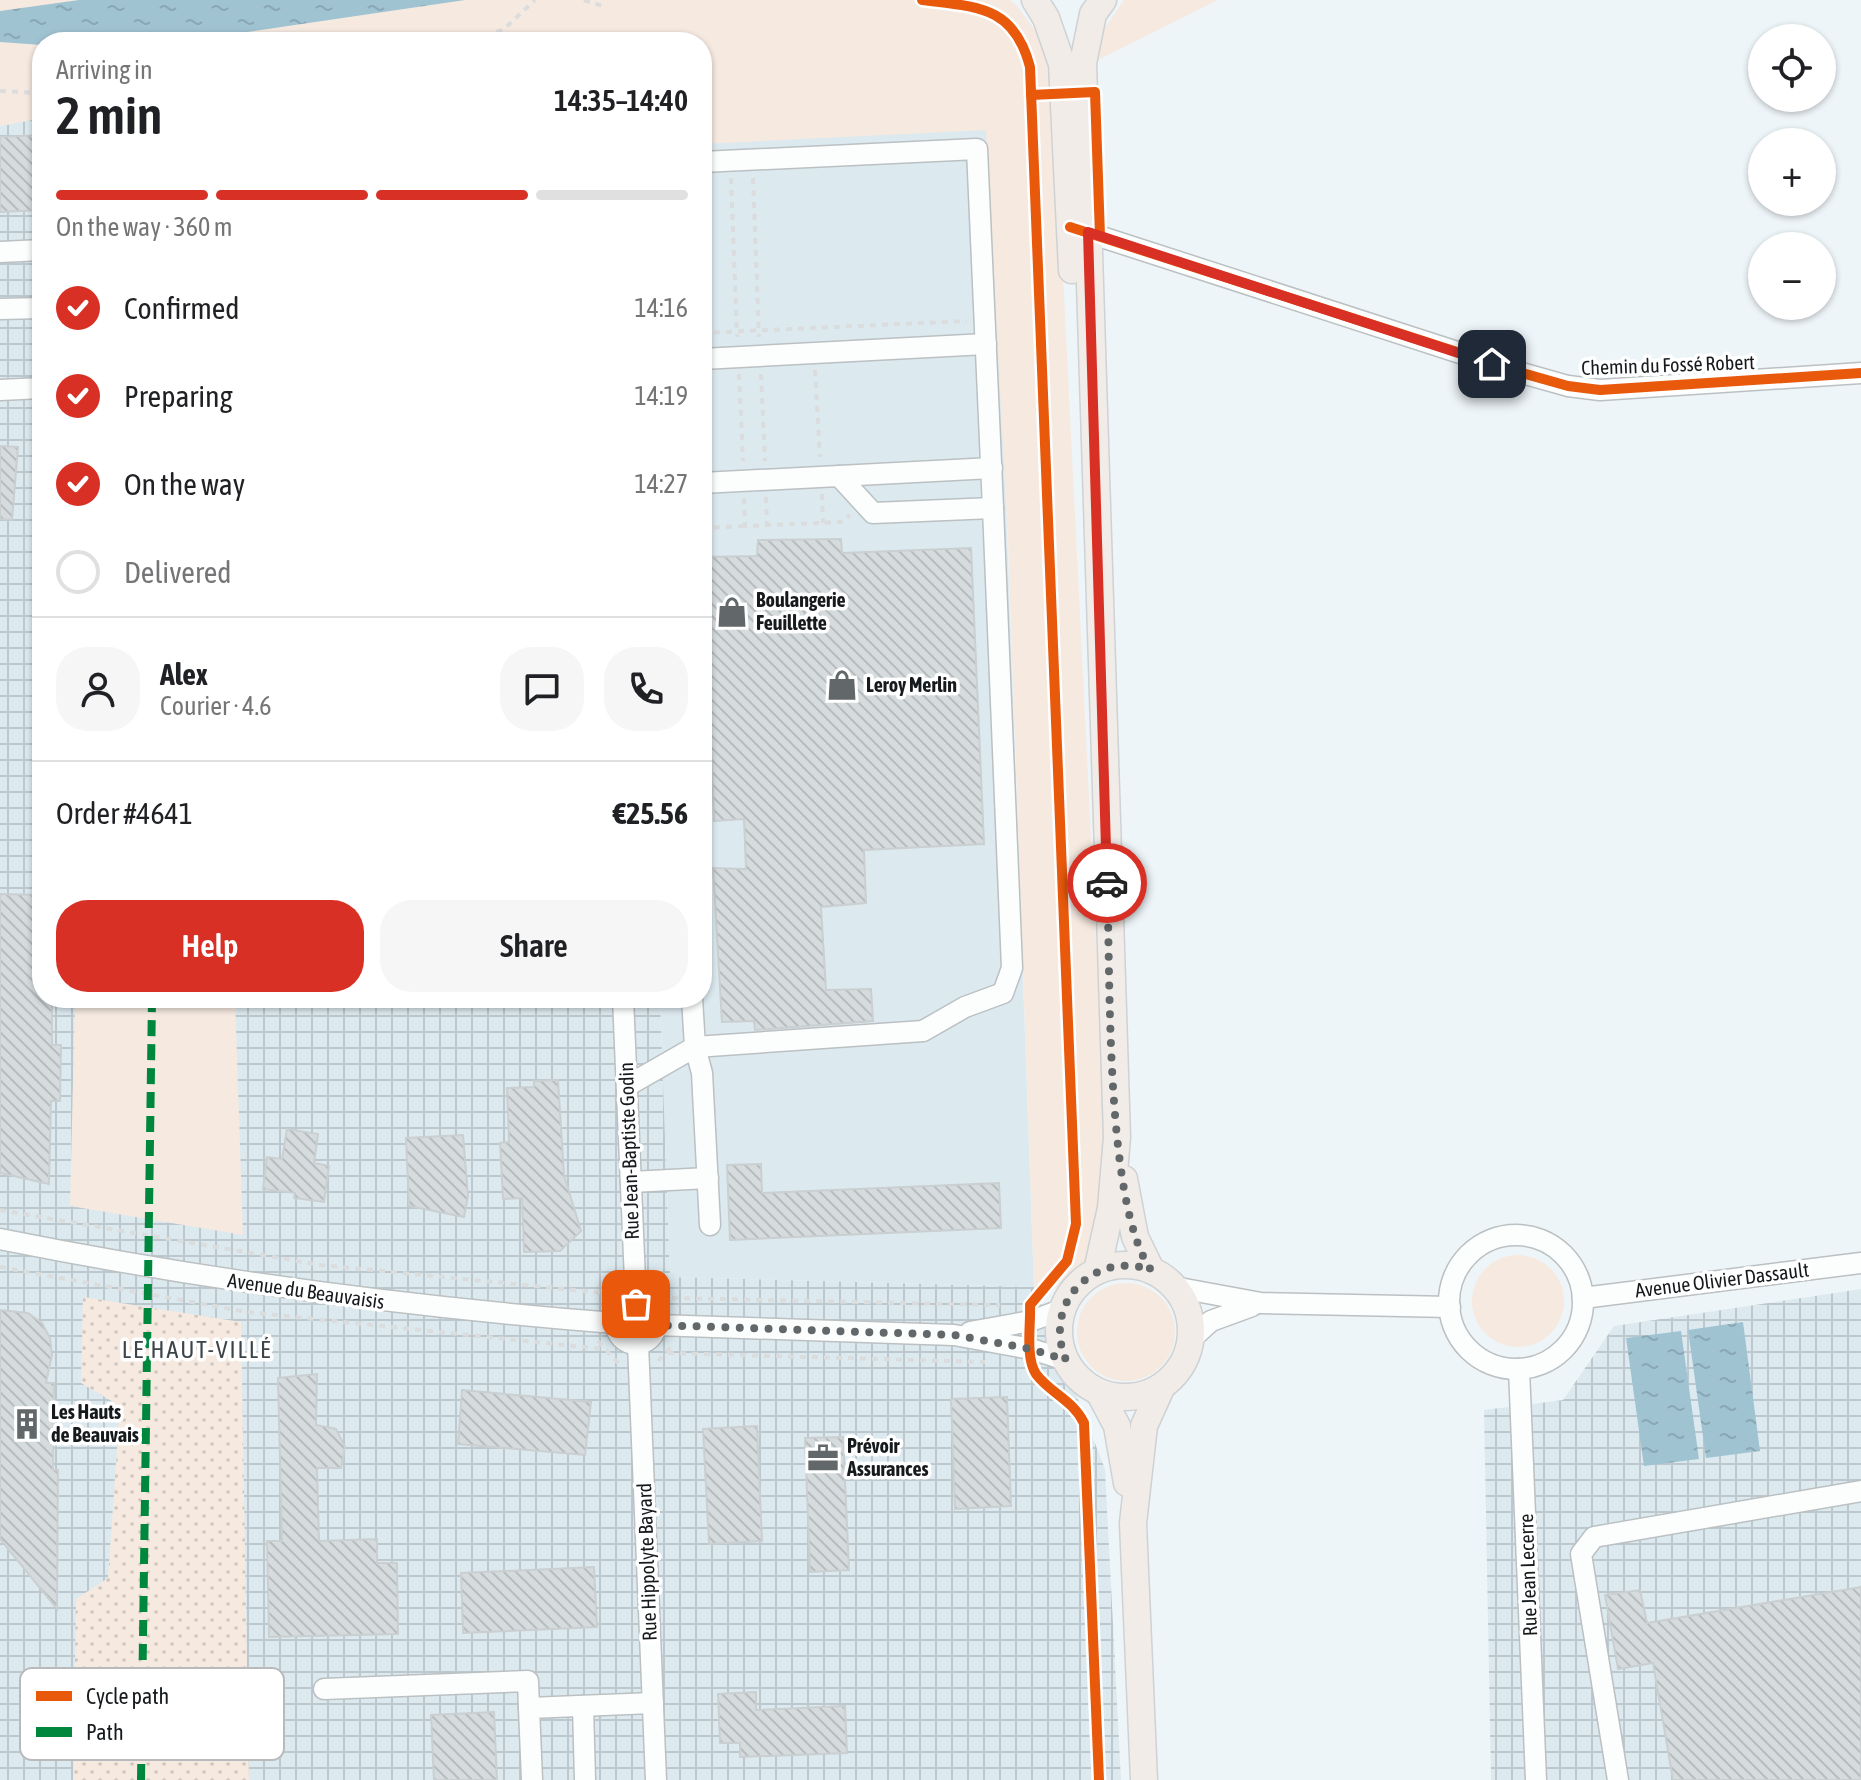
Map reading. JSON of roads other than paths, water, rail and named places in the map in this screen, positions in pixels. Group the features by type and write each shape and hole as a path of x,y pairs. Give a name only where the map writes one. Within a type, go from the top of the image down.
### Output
{"main road":[{"path":"1037,5 1070,26 1099,4"},
{"path":"1097,1271 1111,1208 1117,1137 1102,729 1093,643 1079,230 1083,63 1099,4"},
{"path":"1037,5 1063,72 1079,230"},
{"path":"1117,1137 1135,1237 1151,1270"},
{"path":"1133,1523 1144,1426 1162,1386 1181,1366 1190,1340 1188,1311 1174,1287 1151,1270 1124,1265 1097,1271 1076,1287 1063,1309 1059,1335 1066,1360 1077,1376 1099,1392 1117,1426 1133,1523 1144,1780"},
{"path":"1099,1392 1136,1396 1162,1386"}],"street":[{"path":"627,1086 695,1047 912,1034 975,1003 998,996 1008,986 1012,968 977,149 712,162"},
{"name":"Chemin du Fossé Robert","path":"1079,230 1522,373 1584,389 1861,373"},
{"path":"0,252 32,250"},
{"path":"0,309 32,308"},
{"path":"712,358 986,344"},
{"path":"0,390 32,388"},
{"path":"712,483 992,468"},
{"path":"830,477 873,513 993,508"},
{"name":"Rue Jean-Baptiste Godin","path":"623,1008 636,1294"},
{"path":"693,1008 695,1047 702,1073 710,1225"},
{"path":"631,1182 708,1178"},
{"path":"1512,1235 1531,1237 1557,1248 1575,1270 1583,1298 1578,1329 1566,1347 1540,1365 1519,1369 1499,1367 1472,1352 1459,1336 1450,1307 1454,1279 1469,1255 1493,1239 1512,1235"},
{"name":"Avenue du Beauvaisis","path":"0,1239 148,1268 322,1294 615,1323"},
{"name":"Avenue Olivier Dassault","path":"1583,1298 1861,1263"},
{"path":"1174,1287 1261,1303 1450,1307"},
{"path":"636,1294 649,1309 656,1325 651,1338 638,1344 622,1339 615,1323 622,1309 636,1294"},
{"path":"1190,1340 1221,1316 1261,1303"},
{"path":"954,1335 1030,1313 1063,1309"},
{"path":"656,1325 954,1335 1031,1349 1066,1360"},
{"name":"Rue Hippolyte Bayard","path":"638,1344 656,1780"},
{"name":"Rue Jean Lecerre","path":"1519,1369 1536,1780"},
{"path":"1618,1780 1581,1554 1594,1537 1861,1491"},
{"path":"324,1689 528,1681 532,1780"},
{"path":"529,1708 653,1703"},
{"path":"583,1706 585,1780"}],"water":[{"path":"79,0 465,0 247,32 32,32 32,44 0,42 0,11"},
{"path":"1743,1322 1760,1451 1706,1458 1688,1330"},
{"path":"1681,1331 1699,1459 1644,1466 1626,1338"}],"place":[{"name":"Boulangerie Feuillette","path":"732,612"},
{"name":"Leroy Merlin","path":"842,685"},
{"name":"Les Hauts de Beauvais","path":"27,1424"},
{"name":"Prévoir Assurances","path":"823,1458"}],"district":[{"name":"LE HAUT-VILLÉ","path":"197,1350"}]}
